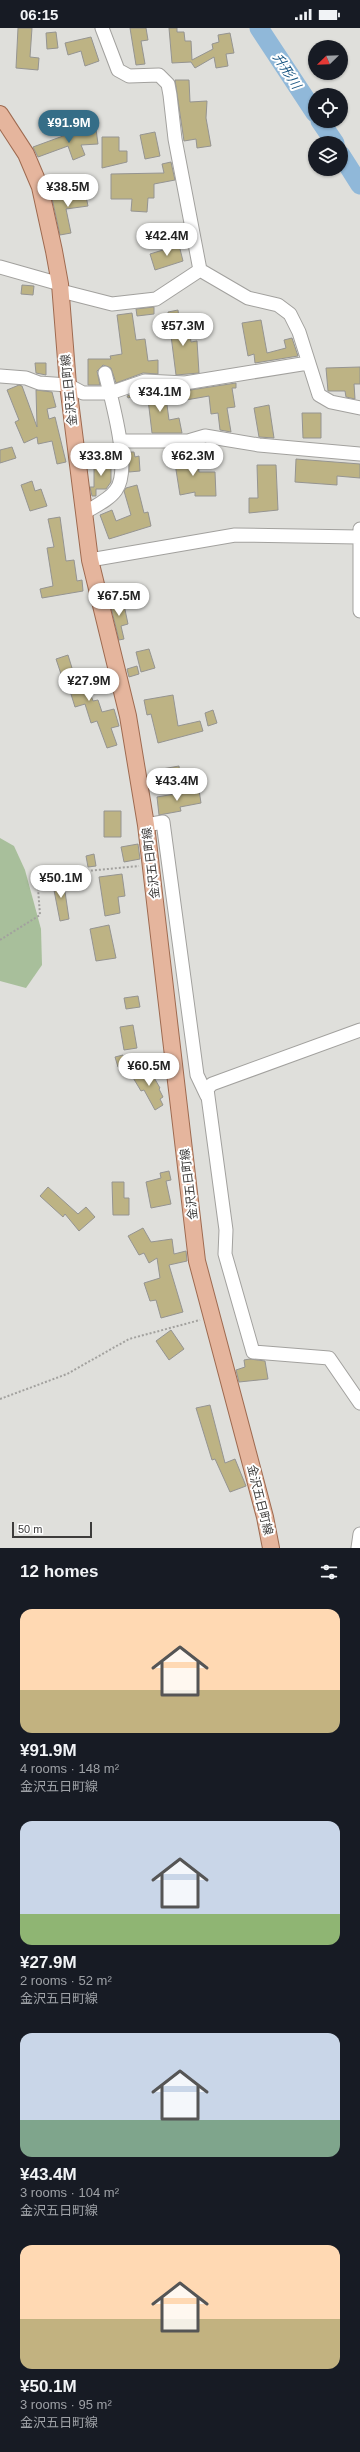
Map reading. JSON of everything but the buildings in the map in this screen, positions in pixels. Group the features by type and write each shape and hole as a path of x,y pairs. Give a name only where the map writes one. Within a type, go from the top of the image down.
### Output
{"main road":[{"name":"金沢五日町線","path":"0,114 26,154 40,187 60,288 68,385 90,560 128,716 146,825 197,1261 265,1517 271,1548"}],"street":[{"path":"102,28 118,70 129,76 160,75 168,84 175,140 200,270 248,298 278,305 290,314 299,332 319,395 331,402 360,408"},
{"path":"0,268 112,304 156,299 200,270"},
{"path":"0,376 26,378 39,383 68,385 83,393 110,394 145,381 185,383 308,362"},
{"path":"84,513 104,501 116,490 122,479 120,441 105,373"},
{"path":"120,441 188,441 204,436 259,445 360,454"},
{"path":"90,560 240,535 359,533 360,611"},
{"path":"146,825 163,822 197,1075 207,1096"},
{"path":"360,1030 212,1084 207,1089 226,1230 225,1254 253,1352 329,1358 360,1403"},
{"path":"358,1548 360,1534"}],"path":[{"path":"0,940 40,915 38,888 40,879 46,875 150,864"},
{"path":"0,1399 67,1374 129,1339 211,1318"}],"green space":[{"path":"0,838 14,846 25,870 41,929 42,965 26,988 0,981"}],"waterway":[{"name":"升形川","path":"259,28 308,102"},
{"name":"升形川","path":"325,128 330,136"},
{"name":"升形川","path":"348,166 360,185"}]}
